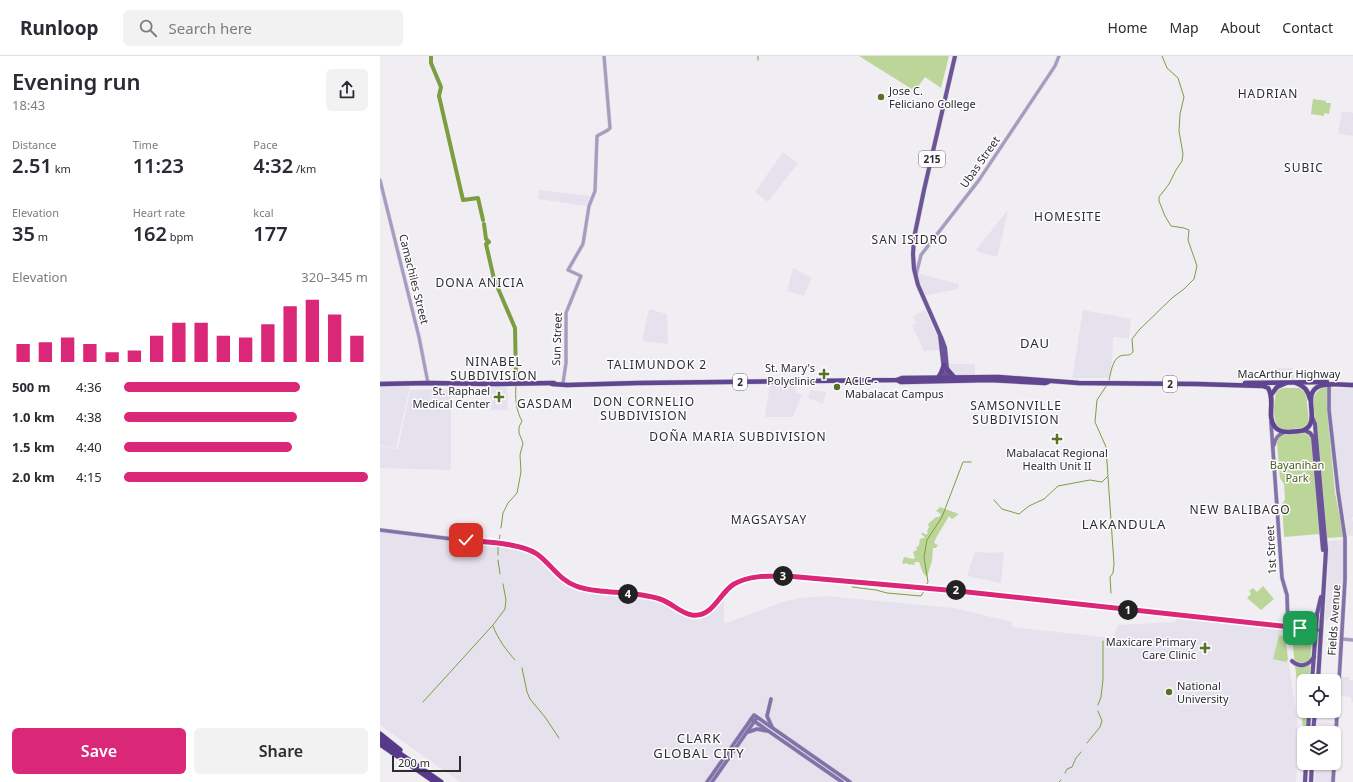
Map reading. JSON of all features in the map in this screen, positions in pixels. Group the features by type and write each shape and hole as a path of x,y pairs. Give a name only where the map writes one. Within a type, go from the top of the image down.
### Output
{"highway":[{"path":"938,378 945,367 954,377"},
{"name":"MacArthur Highway","path":"380,384 428,383 567,385 897,380 902,378 946,379 954,377 998,377 1046,380 1048,382"},
{"name":"MacArthur Highway","path":"897,380 901,382 946,379 1045,383 1225,384 1265,386 1268,388 1271,396 1271,420"},
{"name":"MacArthur Highway","path":"552,384 596,382 598,384"},
{"name":"MacArthur Highway","path":"1225,384 1292,382 1353,383"},
{"path":"1271,396 1277,388 1292,382 1305,388 1309,393 1311,400 1312,417 1308,426 1304,430 1285,432 1276,429 1271,420"},
{"name":"MacArthur Highway","path":"1311,400 1316,388 1329,385 1353,383"},
{"path":"380,734 411,759 412,762"},
{"path":"380,740 441,782"},
{"path":"380,744 435,782"}],"main road":[{"name":"215","path":"946,379 940,335 920,292 915,277 913,258 914,238 955,56"},
{"name":"Fields Avenue","path":"1329,385 1329,410 1345,538 1346,580 1333,782"},
{"path":"1312,417 1315,424 1325,538 1326,567 1318,674"},
{"name":"1st Street","path":"1271,420 1282,581 1287,595 1288,626"},
{"path":"1304,430 1310,433 1313,438 1323,538 1321,599 1317,619 1313,674"},
{"path":"1273,448 1277,436 1285,432"},
{"path":"380,530 524,548 536,553 558,575 576,586 658,599 671,604 683,613 693,615 705,613 713,607 725,592 735,584 762,576 787,576 958,591 1321,630"},
{"path":"1309,629 1317,619"},
{"path":"1309,629 1313,633 1315,640"},
{"path":"1292,661 1298,665 1305,665 1308,664 1314,657"},
{"path":"771,699 767,716 774,729"},
{"path":"754,718 774,729 850,782"},
{"path":"754,718 770,732 842,782"},
{"path":"712,782 746,734 754,718"},
{"path":"707,782 754,718"},
{"path":"1309,726 1310,718 1313,718 1313,726"},
{"path":"746,734 757,729 770,732"},
{"path":"1305,782 1306,770"},
{"path":"1311,782 1312,770"}],"street":[{"name":"Sun Street","path":"563,383 566,366 566,312 581,278 580,274 568,270 583,244 589,206 594,197 596,186 597,136 610,128 604,56"},
{"name":"Ubas Street","path":"915,277 921,255 979,180 1054,66 1059,56"},
{"name":"Camachiles Street","path":"380,180 419,336 428,383"},
{"path":"1342,639 1353,640"}],"shaded area":[{"path":"1342,111 1353,113 1353,136 1338,134"},
{"path":"783,152 798,163 768,202 755,192"},
{"path":"539,190 590,196 587,206 538,199"},
{"path":"1006,212 1008,212 997,257 976,250"},
{"path":"793,268 812,278 804,296 787,291"},
{"path":"920,274 959,284 958,289 923,296 916,275"},
{"path":"649,309 667,314 668,344 642,341"},
{"path":"925,310 939,339 940,350 924,351 912,326 916,323 913,316"},
{"path":"1083,310 1131,319 1129,338 1113,337 1112,362 1109,378 1072,378"},
{"path":"949,364 975,364 975,375 955,375 950,370"},
{"path":"1276,368 1293,368 1294,379 1277,379"},
{"path":"770,384 796,386 796,393 802,394 793,417 765,417"},
{"path":"380,386 410,386 396,448 380,445"},
{"name":"St. Raphael Medical Center","path":"507,386 508,410 491,410 490,387"},
{"path":"1331,388 1353,388 1353,536 1347,535 1342,504 1331,416"},
{"path":"451,389 451,470 380,468 380,446 398,449 410,390"},
{"path":"810,390 826,392 823,404 808,398"},
{"path":"380,531 527,550 538,558 559,579 583,591 649,599 663,603 686,615 694,617 709,616 724,596 724,624 780,603 799,598 826,596 954,608 1012,622 1012,627 1113,638 1118,625 1175,622 1177,618 1284,628 1297,719 1297,768 1296,782 460,782 380,725"},
{"path":"1343,540 1343,581 1340,621 1325,620 1328,541"},
{"path":"975,551 987,553 1004,552 1001,583 967,576"},
{"path":"1341,677 1349,677 1349,680 1353,680 1353,702 1351,702 1351,697 1341,696"},
{"path":"1317,722 1334,723 1334,726 1317,726"},
{"path":"1316,770 1332,770 1331,782 1315,782"}],"green space":[{"path":"859,56 949,56 941,88 925,77 915,91"},
{"path":"1313,99 1331,103 1329,114 1324,113 1324,116 1311,114"},
{"path":"1323,387 1327,387 1327,409 1335,493 1344,537 1326,538 1313,400 1317,392"},
{"path":"1284,388 1299,388 1306,393 1309,422 1303,428 1281,430 1278,427 1274,417 1276,392"},
{"name":"Bayanihan Park","path":"1304,433 1311,437 1320,534 1284,537 1282,505 1285,499 1284,484 1280,478 1277,443 1278,439 1282,435"},
{"path":"940,507 959,514 952,519 949,516 936,538 934,543 938,545 936,548 933,548 932,561 927,577 923,573 919,562 915,562 914,565 902,563 904,557 915,558 913,552 917,550 916,548 919,545 920,539 925,537 921,534 923,532 924,534 928,534 928,524 936,517 939,517 941,514 936,511"},
{"path":"1263,586 1274,599 1261,610 1247,598 1251,594 1249,591 1253,588 1257,592"},
{"path":"1295,630 1311,634 1312,637 1309,674 1297,674 1297,680 1293,646 1292,633"},
{"path":"1279,635 1285,637 1288,659 1286,662 1273,659"},
{"path":"1302,718 1307,718 1306,726 1302,726"}],"waterway":[{"path":"431,56 431,63 441,87 439,96 463,200 478,198 483,220"},
{"path":"1109,380 1115,360 1120,356 1132,354 1132,339 1139,330 1172,298 1194,279 1197,266 1188,240 1189,230 1171,226 1159,201 1159,197 1169,184 1182,161 1183,154 1179,131 1180,114 1184,97 1178,78 1167,68 1162,56"},
{"path":"484,224 486,239 489,242 486,244 494,279 515,328 516,379"},
{"path":"994,500 1002,509 1019,514 1029,506 1044,499 1058,486 1090,480 1102,482 1108,476 1106,447 1095,422 1097,400 1107,385"},
{"path":"501,528 503,513 508,503 517,493 521,472 520,455 523,443 519,433 519,427 522,421 516,404 516,386"},
{"path":"927,584 928,582 924,557 927,540 942,517 963,462 971,462"},
{"path":"1108,477 1114,564 1113,573 1110,577 1111,593"},
{"path":"499,541 500,535"},
{"path":"498,547 498,555"},
{"path":"498,560 500,574"},
{"path":"423,702 493,625 505,609 506,600 503,584"},
{"path":"852,587 887,593 921,596 924,591"},
{"path":"493,626 502,644 515,660"},
{"path":"1098,705 1101,697 1103,679 1103,641"},
{"path":"522,668 530,699 545,717 559,738"},
{"path":"1087,743 1100,727 1102,721 1098,711"},
{"path":"1065,773 1067,769 1072,767 1076,758 1081,752"}],"place":[{"name":"Jose C. Feliciano College","path":"881,97"},
{"name":"St. Mary's Polyclinic","path":"824,374"},
{"name":"ACLC - Mabalacat Campus","path":"837,387"},
{"name":"St. Raphael Medical Center","path":"499,397"},
{"name":"Mabalacat Regional Health Unit II","path":"1057,439"},
{"name":"Maxicare Primary Care Clinic","path":"1205,648"},
{"name":"National University","path":"1169,692"}],"district":[{"name":"HADRIAN","path":"1268,94"},
{"name":"SUBIC","path":"1304,168"},
{"name":"HOMESITE","path":"1068,217"},
{"name":"SAN ISIDRO","path":"910,240"},
{"name":"DONA ANICIA","path":"480,283"},
{"name":"DAU","path":"1035,343"},
{"name":"TALIMUNDOK 2","path":"657,365"},
{"name":"NINABEL SUBDIVISION","path":"494,369"},
{"name":"GASDAM","path":"545,404"},
{"name":"DON CORNELIO SUBDIVISION","path":"644,409"},
{"name":"SAMSONVILLE SUBDIVISION","path":"1016,413"},
{"name":"DOÑA MARIA SUBDIVISION","path":"738,437"},
{"name":"NEW BALIBAGO","path":"1240,510"},
{"name":"MAGSAYSAY","path":"769,520"},
{"name":"LAKANDULA","path":"1124,524"},
{"name":"CLARK GLOBAL CITY","path":"699,746"}],"route":[{"path":"466,540 518,546 536,553 555,573 564,580 576,586 652,597 671,604 683,613 693,615 705,613 713,607 730,587 741,581 762,576 787,576 958,591 1300,628"}]}
